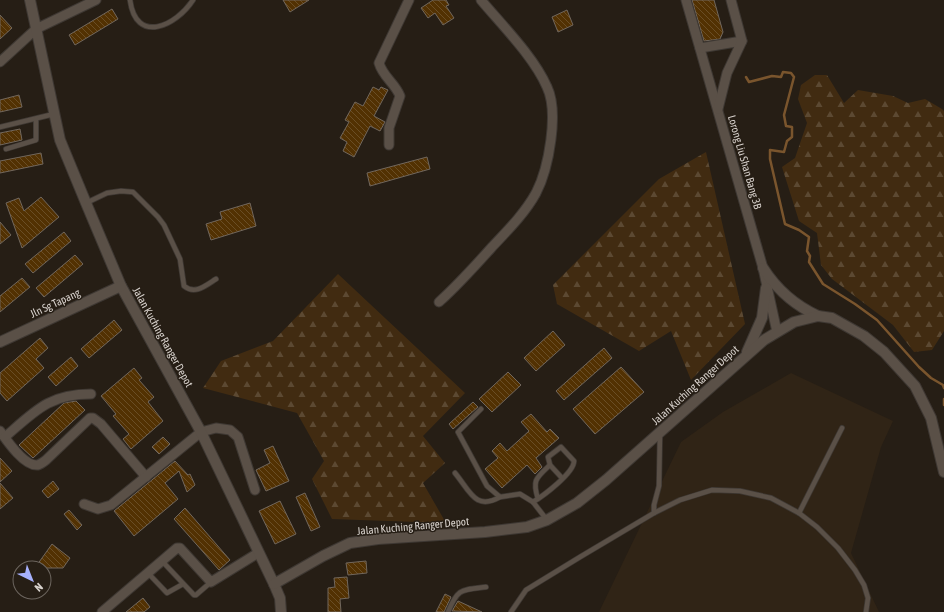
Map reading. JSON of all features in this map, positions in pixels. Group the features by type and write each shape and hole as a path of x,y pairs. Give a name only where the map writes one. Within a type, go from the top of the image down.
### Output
{"street":[{"name":"Jalan Kuching Ranger Depot","path":"30,0 60,140 86,203 121,286 201,432 274,584 323,556 350,543 378,539 527,527 547,520 577,503 764,340 794,322 818,316 832,318 864,336 884,352 915,386 931,418 944,472"},
{"path":"0,62 36,29 96,0"},
{"path":"388,145 389,128 400,96 397,89 382,72 379,64 409,0"},
{"path":"439,302 464,279 513,224 536,192 547,160 553,128 551,100 542,77 481,0"},
{"name":"Lorong Liu Shan Bang 3B","path":"686,0 763,268 766,288 777,332"},
{"path":"718,110 727,73 742,41 730,0"},
{"path":"700,48 742,41"},
{"path":"763,268 770,280 787,297 801,308 818,316"},
{"name":"Jln Sg Tapang","path":"0,342 121,286"},
{"path":"744,357 762,318 766,288"},
{"path":"91,394 67,395 55,399 38,408 2,434 24,460 30,464 38,465 46,460 90,418 93,418 101,424 146,477"},
{"path":"84,504 98,509 112,505 201,432 216,428 230,430 238,437 255,490"},
{"path":"102,612 178,548 211,582 258,553"},
{"path":"274,584 280,598 281,612"}],"lane":[{"path":"130,0 131,11 142,26 148,28 156,28 173,19 193,0"},
{"path":"0,127 54,114"},
{"path":"6,150 36,140 36,119"},
{"path":"86,203 107,193 134,192 164,225 180,259 184,286 188,289 198,290 216,279"},
{"path":"481,409 458,432 487,486 500,497"},
{"path":"799,513 842,428"},
{"path":"654,513 654,505 659,486 660,432"},
{"path":"533,502 562,478 574,465 574,461 564,449 558,447 548,457 550,465 562,478"},
{"path":"538,499 535,482 537,477 550,465"},
{"path":"455,473 476,499 482,503 490,503 500,497 520,494 533,502 547,520"},
{"path":"511,612 526,590 654,513 680,500 712,490 740,490 765,497 799,513 817,527 838,548 855,570 864,585 868,598 866,612"},
{"path":"162,561 192,593 196,595 211,582"},
{"path":"148,572 167,594 183,584"},
{"path":"448,612 456,595 465,590 486,587"}],"shaded area":[{"path":"791,373 893,421 881,447 851,553 879,612 599,612 681,442 723,412"}],"green space":[{"path":"815,75 827,75 844,103 858,90 893,96 908,103 925,99 944,111 944,331 932,350 914,352 893,325 832,279 821,265 817,233 799,221 782,167 795,158 807,123 798,99 801,85"},
{"path":"706,152 745,324 691,380 671,331 639,351 557,304 553,285 659,179"},
{"path":"338,274 465,393 423,436 445,463 423,483 446,523 332,519 312,479 324,461 297,413 203,388 221,361 273,341"}],"building":[{"path":"283,0 309,0 290,12"},
{"path":"433,0 446,0 449,5 446,6 454,18 443,25 435,13 428,18 421,8"},
{"path":"692,0 714,0 723,32 720,39 704,41"},
{"path":"112,9 118,19 75,45 69,35"},
{"path":"567,10 573,25 558,32 552,17"},
{"path":"0,15 12,28 0,39"},
{"path":"373,87 379,90 381,87 388,90 374,116 385,122 380,131 370,126 354,157 343,151 347,142 340,138 349,122 345,120 355,102 363,106"},
{"path":"19,95 22,107 0,112 0,100"},
{"path":"20,129 22,140 0,145 0,133"},
{"path":"41,153 43,164 0,173 0,161"},
{"path":"427,157 430,169 370,186 367,173"},
{"path":"41,197 59,217 22,248 6,203 19,198 24,211"},
{"path":"250,203 256,226 211,240 206,224 222,219 220,212"},
{"path":"0,222 11,235 0,244"},
{"path":"64,232 71,241 33,273 25,264"},
{"path":"75,255 83,264 44,297 36,288"},
{"path":"22,278 30,287 0,312 0,296"},
{"path":"114,320 122,330 89,358 81,349"},
{"path":"553,331 565,345 536,371 524,358"},
{"path":"40,338 48,348 36,359 44,368 7,401 0,393 0,373"},
{"path":"604,348 612,358 564,400 556,391"},
{"path":"71,357 78,366 56,386 48,377"},
{"path":"621,367 644,392 595,434 573,409"},
{"path":"134,368 142,378 139,380 154,397 148,402 163,421 131,449 123,439 129,434 113,416 116,414 101,396"},
{"path":"508,372 521,385 492,412 479,399"},
{"path":"76,401 85,410 33,458 19,445 64,403"},
{"path":"473,402 478,407 453,429 449,424"},
{"path":"531,414 547,432 550,429 559,438 536,458 542,467 535,474 527,465 502,488 485,469 498,458 492,451 500,443 507,451 529,431 521,422"},
{"path":"163,437 170,444 159,454 152,447"},
{"path":"273,446 289,481 266,491 256,470 270,463 264,450"},
{"path":"0,458 12,471 0,482"},
{"path":"175,461 188,475 190,474 195,485 187,492 179,471 165,483 178,499 134,536 114,511"},
{"path":"53,481 59,489 48,498 42,491"},
{"path":"0,483 13,498 0,509"},
{"path":"305,493 320,527 311,531 296,497"},
{"path":"280,501 296,534 275,544 259,511"},
{"path":"185,508 230,560 219,570 174,519"},
{"path":"69,510 82,525 77,530 64,514"},
{"path":"52,544 70,558 63,568 52,568 52,560 41,560"},
{"path":"366,561 367,573 348,575 346,563"},
{"path":"347,577 349,598 340,599 341,612 328,612 328,588 335,587 334,578"},
{"path":"445,594 451,597 444,612 436,612"},
{"path":"143,598 150,607 144,612 126,612"},
{"path":"458,601 482,612 452,611"}],"waterway":[{"path":"746,77 749,82 772,76 781,77 783,72 791,73 794,77 784,115 786,126 792,127 792,137 787,141 784,152 770,150 770,159 785,224 799,230 809,237 807,251 810,256 809,262 823,284 877,320 919,367 931,378 943,385 944,388"},
{"path":"944,399 944,405"}]}
